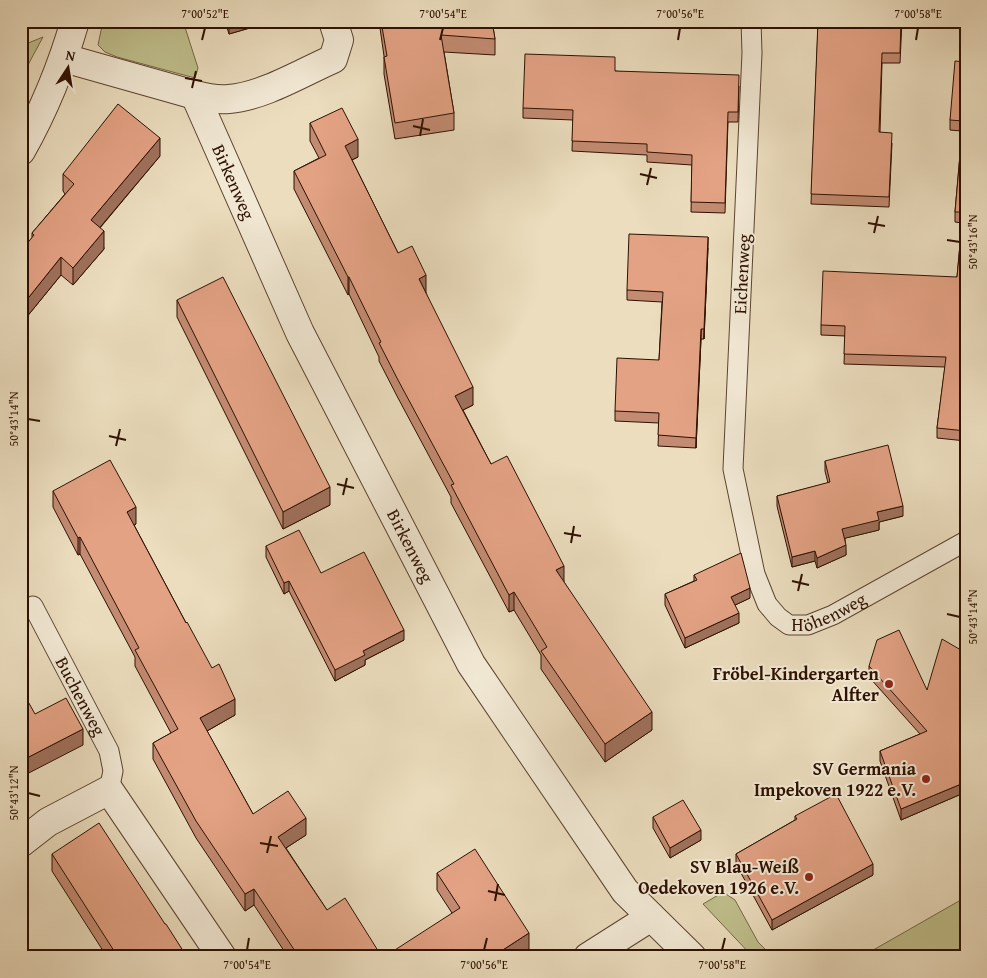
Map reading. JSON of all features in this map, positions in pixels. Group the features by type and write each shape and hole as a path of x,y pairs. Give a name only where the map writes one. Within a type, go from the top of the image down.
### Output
{"street":[{"path":"21,151 64,58 75,21"},
{"path":"64,58 195,95 228,100 257,94 333,59 339,40 333,21"},
{"name":"Birkenweg","path":"195,95 300,333 471,664 625,891 692,957"},
{"path":"21,843 48,822 109,790 222,957"},
{"path":"588,957 651,917"}],"lane":[{"name":"Eichenweg","path":"746,526 733,469 751,63 751,21"},
{"name":"Höhenweg","path":"746,526 760,590 767,604 778,617 790,625 808,625 833,615 966,541"},
{"name":"Buchenweg","path":"33,606 109,751 113,771 109,790"}],"green space":[{"path":"103,21 183,21 198,68 195,78 105,52 98,45"},
{"path":"43,37 21,78 21,46"},
{"path":"720,894 726,894 735,900 758,942 770,954 769,957 753,957 703,904"},
{"path":"966,897 966,957 861,957"}],"building":[{"path":"381,21 492,21 495,39 441,35 454,113 395,123 384,57 387,56"},
{"path":"818,21 901,21 900,53 882,53 879,132 892,133 889,197 811,194"},
{"path":"525,54 615,57 615,71 739,75 738,112 728,112 725,203 691,202 692,155 647,152 647,144 572,141 573,110 523,108"},
{"path":"955,61 966,62 966,431 937,428 946,357 844,354 845,326 821,325 823,271 957,277 963,212 955,212 963,121 950,120"},
{"path":"118,104 160,138 91,220 104,231 73,268 61,257 21,307 21,251 34,235 32,233 74,184 63,174"},
{"path":"342,108 358,139 345,146 398,253 412,246 426,275 419,279 473,387 455,396 491,464 507,456 564,566 556,570 652,712 605,744 541,651 547,647 514,592 509,595 451,485 454,484 379,343 381,342 349,277 294,171 326,155 310,123"},
{"path":"629,234 708,237 704,329 701,329 696,438 658,435 659,413 615,411 617,358 659,360 663,292 627,290"},
{"path":"223,277 330,487 283,512 177,300"},
{"path":"888,445 903,506 877,512 879,520 842,529 846,545 817,558 815,551 792,557 777,496 830,482 825,461"},
{"path":"110,460 136,507 127,512 186,623 212,668 219,664 235,699 200,718 253,814 288,791 306,818 278,837 327,910 345,898 382,957 299,957 254,889 245,894 196,821 153,743 178,729 135,650 139,648 80,537 78,538 53,491"},
{"path":"299,530 321,573 364,552 404,630 363,651 365,655 335,670 289,581 284,583 266,546"},
{"path":"741,553 750,588 731,597 739,613 685,638 665,594 697,580 694,575"},
{"path":"899,630 927,690 942,639 966,653 966,782 901,809 880,751 927,731 869,666 877,640"},
{"path":"21,689 35,714 66,698 83,729 21,761"},
{"name":"SV Blau-Weiß Oedekoven 1926 e.V.","path":"836,794 873,864 772,920 736,854 797,819 795,816"},
{"path":"683,800 701,830 670,848 653,817"},
{"path":"99,823 187,957 118,957 52,854"},
{"path":"475,849 529,933 492,957 384,957 460,908 437,873"}],"place":[{"name":"Fröbel-Kindergarten Alfter","path":"889,684"},
{"name":"SV Germania Impekoven 1922 e.V.","path":"926,779"},
{"name":"SV Blau-Weiß Oedekoven 1926 e.V.","path":"809,877"}]}
